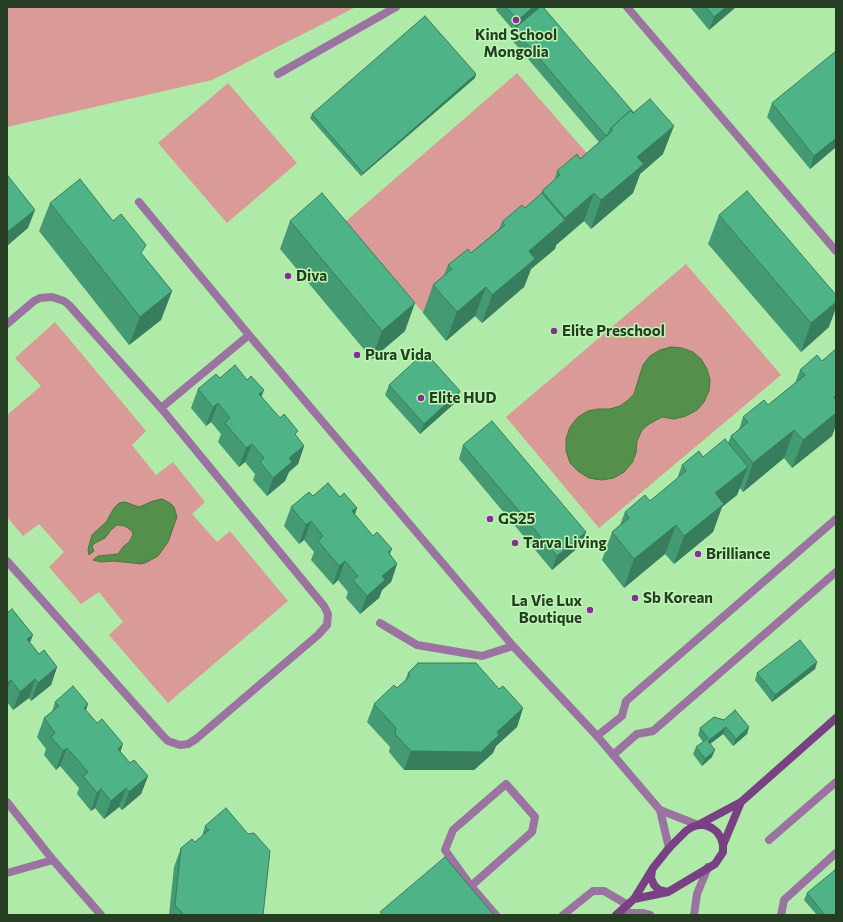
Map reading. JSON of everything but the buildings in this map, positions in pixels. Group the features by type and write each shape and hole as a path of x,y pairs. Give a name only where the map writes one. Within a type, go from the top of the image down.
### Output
{"street":[{"path":"278,74 396,7"},
{"path":"627,7 836,250"},
{"path":"139,202 249,335 513,646 597,736 660,810 669,848"},
{"path":"7,324 40,298 52,297 64,301 161,408 324,606 328,614 327,625 318,635 196,739 188,744 180,745 168,741 162,735 7,562"},
{"path":"161,408 249,335"},
{"path":"597,736 622,716 626,700 836,519"},
{"path":"613,755 637,734 652,731 836,572"},
{"path":"380,624 417,645 482,656 513,646"},
{"path":"618,914 631,902 653,868 669,848 686,831 742,802 836,718"},
{"path":"769,840 836,782"},
{"path":"471,886 532,832 535,817 506,784 453,830 445,850 471,886 496,915"},
{"path":"7,802 53,860 101,915"},
{"path":"563,915 593,891 604,891 631,902 668,892 715,864 720,858 723,845 742,802"},
{"path":"660,810 698,825 712,828 721,838 723,845"},
{"path":"781,915 784,900 836,853"},
{"path":"7,873 53,860"},
{"path":"694,915 697,894 708,867"},
{"path":"653,868 651,878 654,885 659,890 668,892"},
{"path":"618,914 642,913 650,915"}],"shaded area":[{"path":"7,7 356,7 212,80 7,127"},
{"path":"517,73 598,166 425,315 345,222"},
{"path":"228,83 297,163 227,223 158,143"},
{"path":"686,264 781,375 599,528 506,417"},
{"path":"55,322 146,431 132,445 156,475 173,462 205,502 192,514 217,542 230,531 288,601 168,703 109,635 123,622 99,592 81,604 49,567 64,552 39,524 23,536 7,517 7,415 41,386 15,358"},
{"path":"671,347 682,348 693,352 701,359 707,369 710,380 709,391 704,402 697,410 686,416 674,419 662,417 649,424 642,430 637,441 636,453 632,463 624,472 614,478 601,480 589,478 579,472 570,463 566,451 566,439 570,427 578,417 588,411 610,409 620,406 627,401 634,394 643,365 650,356 660,350"},
{"path":"162,499 174,507 177,517 168,542 158,556 142,564 114,561 101,562 93,560 98,556 118,554 133,535 132,531 125,526 117,525 105,538 92,546 94,551 89,555 88,549 92,535 106,522 114,508 119,503 125,502 139,507"}],"place":[{"name":"Kind School Mongolia","path":"516,20"},
{"name":"Diva","path":"288,276"},
{"name":"Elite Preschool","path":"554,331"},
{"name":"Pura Vida","path":"357,355"},
{"name":"Elite HUD","path":"421,398"},
{"name":"GS25","path":"490,519"},
{"name":"Tarva Living","path":"515,543"},
{"name":"Brilliance","path":"698,554"},
{"name":"Sb Korean","path":"635,598"},
{"name":"La Vie Lux Boutique","path":"590,610"}]}
